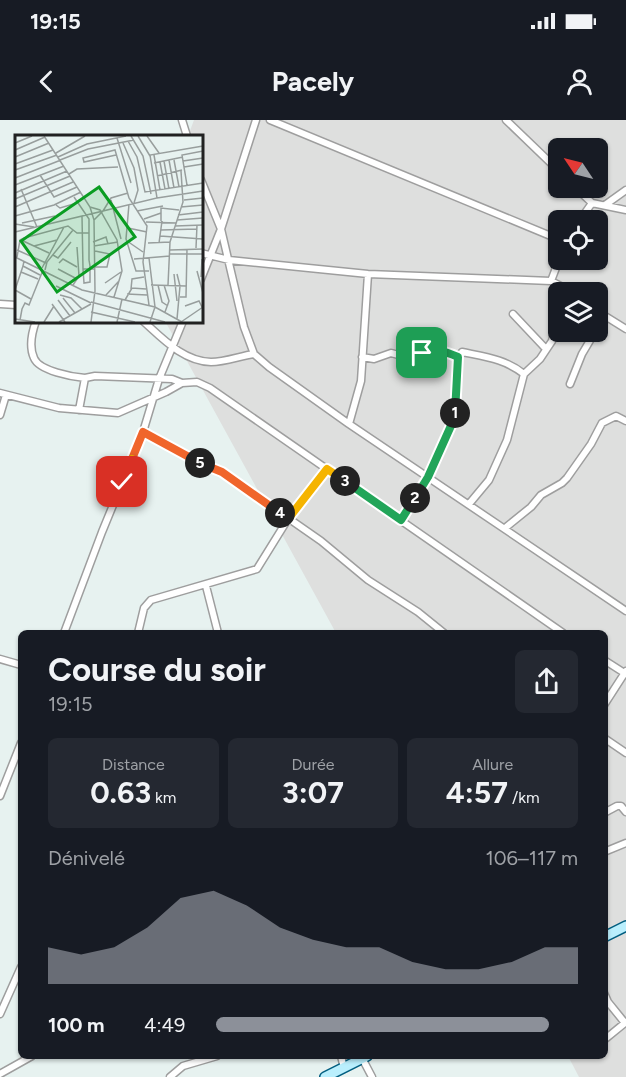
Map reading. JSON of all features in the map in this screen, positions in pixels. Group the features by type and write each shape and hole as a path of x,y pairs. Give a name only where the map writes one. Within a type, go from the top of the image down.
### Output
{"main road":[{"path":"608,935 626,926"},
{"path":"325,1077 361,1059"}],"street":[{"path":"182,120 187,135"},
{"path":"202,277 222,229 256,120"},
{"path":"270,120 548,234"},
{"path":"510,122 548,160"},
{"path":"202,182 222,229 244,327 254,354 350,424 626,611"},
{"path":"605,205 626,190"},
{"path":"587,198 592,203 626,210"},
{"path":"587,210 592,203"},
{"path":"202,253 229,260 368,274 551,281 555,270"},
{"path":"350,424 361,381 368,274"},
{"path":"0,304 15,305"},
{"path":"513,314 546,349"},
{"path":"608,318 626,329"},
{"path":"36,322 32,344 34,358 38,364 70,377 172,379 182,383"},
{"path":"144,322 172,347 194,359 213,362 254,354"},
{"path":"65,630 143,432 159,379 183,322"},
{"path":"469,504 489,480 507,440 524,374 540,359 551,342"},
{"path":"570,384 589,342"},
{"path":"362,357 374,359 391,353 406,357 432,350 443,350 458,357"},
{"path":"401,520 428,477 454,419 458,357 462,352 513,365 524,374"},
{"path":"79,410 85,378"},
{"path":"0,415 3,394 59,408 118,413 182,383 197,382 210,387 558,630"},
{"path":"505,528 531,507 541,495 567,478 591,444 602,423 616,416 626,421"},
{"path":"143,432 204,466 222,472 321,541 368,580 440,630"},
{"path":"139,630 144,608 151,600 206,586 257,569 288,519 327,469"},
{"path":"206,586 217,630"},
{"path":"549,630 552,626"},
{"path":"0,659 18,664"},
{"path":"608,662 626,673 608,699"},
{"path":"608,741 626,753"},
{"path":"0,796 18,751"},
{"path":"608,811 621,806 626,812"},
{"path":"608,850 626,843"},
{"path":"0,1014 18,974"},
{"path":"608,1002 626,1023 608,1037"},
{"path":"0,1074 27,1059"},
{"path":"170,1077 183,1066 208,1059"},
{"path":"342,1059 344,1068"},
{"path":"366,1059 372,1077"}],"shaded area":[{"path":"194,120 626,120 626,1077 579,1077 570,1059 608,1059 608,630 334,630 166,322 202,322 202,135 188,135"}],"route":[{"path":"122,482 143,432 204,466 222,472 288,519 327,469 401,520 428,477 454,419 458,357 443,350 422,353"}]}
